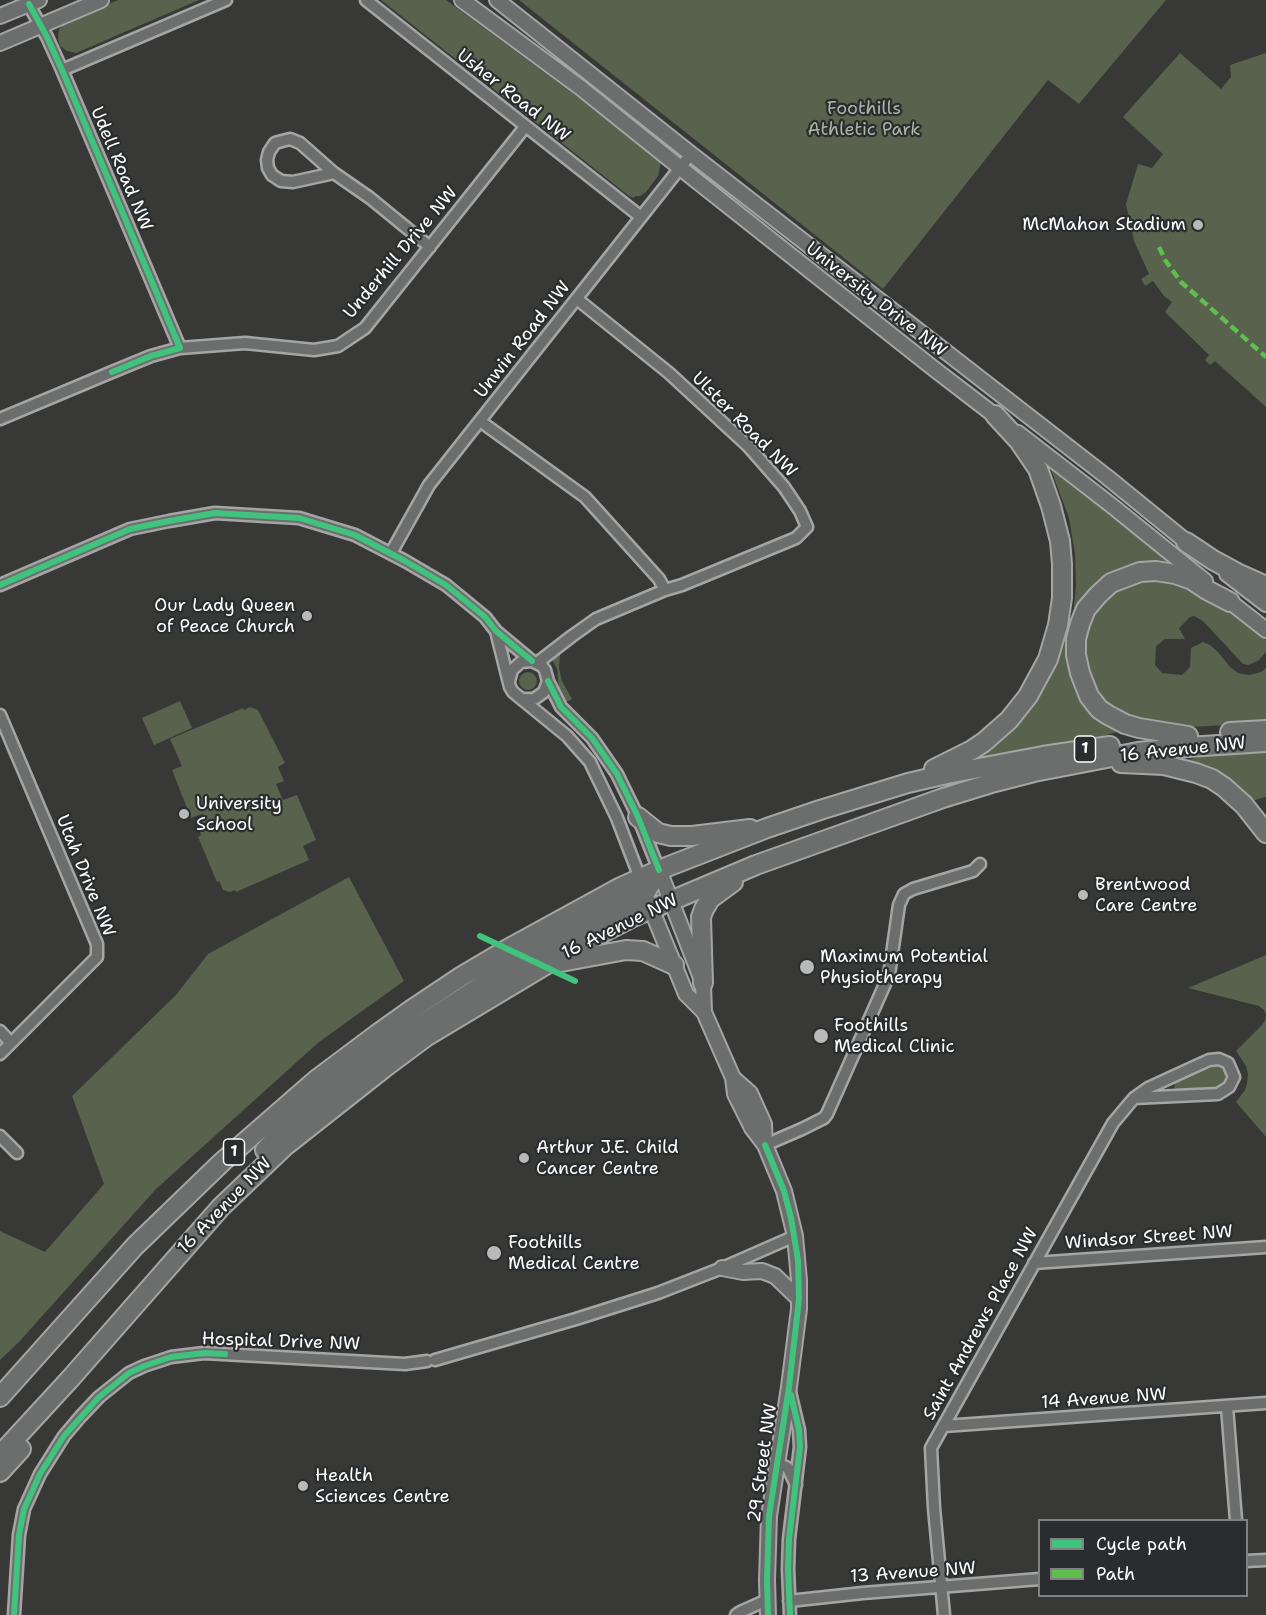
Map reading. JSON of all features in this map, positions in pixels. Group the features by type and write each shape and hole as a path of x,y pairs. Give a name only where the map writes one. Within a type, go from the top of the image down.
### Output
{"highway":[{"path":"908,783 972,750 1009,720 1028,696 1044,668 1058,625 1062,598 1062,564 1060,540 1051,506 1038,469 1019,441 995,415"},
{"path":"1186,542 1213,560 1266,586"},
{"path":"1188,736 1139,728 1099,709 1089,696 1080,673 1076,655 1076,639 1080,624 1086,609 1111,583 1140,572 1156,571 1175,574 1192,580 1230,602"},
{"name":"16 Avenue NW","path":"0,1455 70,1379 221,1206 285,1146 427,1036 577,946 645,894 658,870 820,810 908,783 947,774 1043,756 1188,736 1266,730"},
{"name":"16 Avenue NW","path":"0,1397 135,1246 222,1162 316,1080 411,1010 462,976 621,887 670,901 756,865 943,798 1004,780 1138,752 1266,742"},
{"path":"1080,763 1164,765 1212,779 1236,797 1266,833"},
{"path":"638,818 658,833 671,836 767,828"},
{"path":"703,984 701,917 704,909 710,899 756,865"},
{"path":"221,1206 241,1176 283,1130 392,1044 505,969 645,894"},
{"path":"526,976 561,962 626,950 643,951 674,965"},
{"path":"0,1472 39,1427 70,1379"}],"street":[{"path":"0,43 101,0"},
{"path":"62,70 226,0"},
{"name":"Usher Road NW","path":"366,0 641,217"},
{"name":"University Drive NW","path":"462,0 581,88 933,368 1111,505 1266,630"},
{"name":"University Drive NW","path":"496,0 1266,604"},
{"path":"0,16 31,1"},
{"name":"Udell Road NW","path":"31,1 180,348"},
{"name":"Underhill Drive NW","path":"0,419 151,356 180,348 245,343 314,350 338,346 365,328 525,127"},
{"path":"334,173 293,182 281,181 272,175 268,168 269,152 275,144 290,139 300,143 334,173 370,198 430,247"},
{"name":"Unwin Road NW","path":"391,553 429,485 691,154"},
{"name":"Ulster Road NW","path":"535,662 596,620 796,538 807,527 800,511 784,487 748,446 669,373 577,299"},
{"path":"480,421 585,497 659,579 665,590"},
{"path":"0,585 130,529 215,513 299,518 355,535 446,585 485,617 496,631 545,670 561,707 594,740 618,774 658,870"},
{"path":"496,631 513,692 567,736 590,762 617,818 645,894"},
{"path":"509,681 516,665 526,661 535,662"},
{"path":"522,699 534,699 540,696 547,687 548,681"},
{"name":"Utah Drive NW","path":"0,715 97,944 97,957 0,1054"},
{"path":"765,1145 802,1129 824,1118 827,1114 889,975 899,905 904,894 913,889 973,871 980,864"},
{"name":"29 Street NW","path":"658,870 703,984 704,1012"},
{"name":"29 Street NW","path":"645,894 686,994 704,1012 733,1078 750,1093 764,1124 765,1145 784,1191 795,1236 800,1299 769,1516 768,1615"},
{"path":"0,1031 11,1044"},
{"name":"Saint Andrews Place NW","path":"944,1615 931,1448 1113,1123 1134,1098 1148,1088 1209,1060 1219,1059 1228,1063 1234,1077 1229,1087 1218,1094 1134,1098"},
{"path":"0,1136 17,1153"},
{"name":"Hospital Drive NW","path":"14,1615 19,1534 24,1509 40,1474 64,1436 81,1416 99,1397 129,1373 171,1357 204,1353 405,1364 431,1360 658,1293 795,1236"},
{"name":"Windsor Street NW","path":"1034,1263 1266,1246"},
{"path":"722,1268 743,1272 762,1271 775,1276 800,1299"},
{"name":"29 Street NW","path":"789,1388 799,1430 800,1447 789,1539 790,1615"},
{"name":"14 Avenue NW","path":"944,1426 1266,1403"},
{"path":"1227,1407 1236,1519"},
{"name":"29 Street NW","path":"777,1463 788,1468 796,1485"},
{"path":"1248,1561 1266,1560"},
{"name":"13 Avenue NW","path":"789,1601 1038,1579"},
{"path":"736,1615 767,1600"}],"green space":[{"path":"118,0 199,0 76,53 60,46 59,29 65,23"},
{"path":"381,0 446,0 655,154 661,162 658,176 646,192 634,198 629,196"},
{"name":"Foothills Athletic Park","path":"519,0 1166,0 1079,104 1048,80 883,289"},
{"name":"McMahon Stadium","path":"1180,53 1221,89 1231,77 1230,65 1266,53 1266,407 1215,361 1210,365 1205,360 1209,355 1165,312 1172,302 1164,296 1153,281 1145,286 1141,279 1149,274 1134,241 1126,204 1138,164 1152,168 1163,154 1123,117"},
{"path":"1050,467 1061,473 1183,568 1121,570 1069,653 1120,731 1086,741 967,763 1005,736 1028,710 1049,677 1064,642 1074,606 1075,554 1069,518"},
{"path":"1173,576 1230,610 1264,637 1266,652 1258,661 1248,665 1243,664 1203,621 1194,616 1179,628 1185,639 1165,639 1156,646 1155,665 1162,673 1182,675 1190,667 1191,648 1203,642 1218,652 1238,673 1249,675 1266,668 1266,723 1158,727 1106,707 1081,666 1086,620 1118,584"},
{"path":"556,654 560,655 559,668 562,681 572,699 566,702 563,700 557,669 551,658"},
{"path":"528,672 534,675 537,681 534,687 528,690 522,687 519,681 522,675"},
{"path":"180,701 192,728 154,745 142,718"},
{"path":"250,707 258,710 285,763 278,767 284,781 276,784 283,800 297,795 316,840 303,846 309,860 236,892 235,890 230,892 223,890 219,881 217,882 198,837 201,835 196,823 205,819 202,814 191,818 172,770 182,766 170,739"},
{"path":"1266,749 1266,797 1251,801 1216,776 1187,760 1227,751"},
{"path":"349,877 404,981 319,1042 156,1189 19,1342 0,1360 0,1231 45,1252 104,1184 72,1096 176,995 208,954"},
{"path":"1266,955 1266,1015 1259,1006 1188,988"},
{"path":"1266,1015 1266,1137 1236,1102 1245,1090 1248,1074 1246,1066 1236,1051 1262,1025"},
{"path":"1214,1066 1220,1067 1225,1072 1226,1079 1219,1087 1178,1090 1174,1088 1175,1082"}],"marked path":[{"path":"1159,247 1165,260 1181,282 1266,357"}],"cycle path":[{"path":"29,4 62,70 180,348 151,356 112,372"},
{"path":"0,585 130,529 215,513 299,518 355,535 446,585 485,617 496,631 532,661"},
{"path":"548,681 561,707 592,738 617,774 638,817 659,870"},
{"path":"480,936 575,981"},
{"path":"765,1145 784,1191 791,1218 798,1260 799,1299 789,1387 769,1516 768,1615"},
{"path":"14,1615 19,1535 24,1509 40,1474 64,1436 99,1397 129,1373 171,1357 204,1353 225,1354"},
{"path":"790,1615 789,1539 800,1447 799,1430 791,1395"}],"place":[{"name":"McMahon Stadium","path":"1198,225"},
{"name":"Our Lady Queen of Peace Church","path":"307,616"},
{"name":"University School","path":"184,814"},
{"name":"Brentwood Care Centre","path":"1083,895"},
{"name":"Maximum Potential Physiotherapy","path":"807,967"},
{"name":"Foothills Medical Clinic","path":"821,1036"},
{"name":"Arthur J.E. Child Cancer Centre","path":"524,1158"},
{"name":"Foothills Medical Centre","path":"494,1253"},
{"name":"Health Sciences Centre","path":"303,1486"}]}
